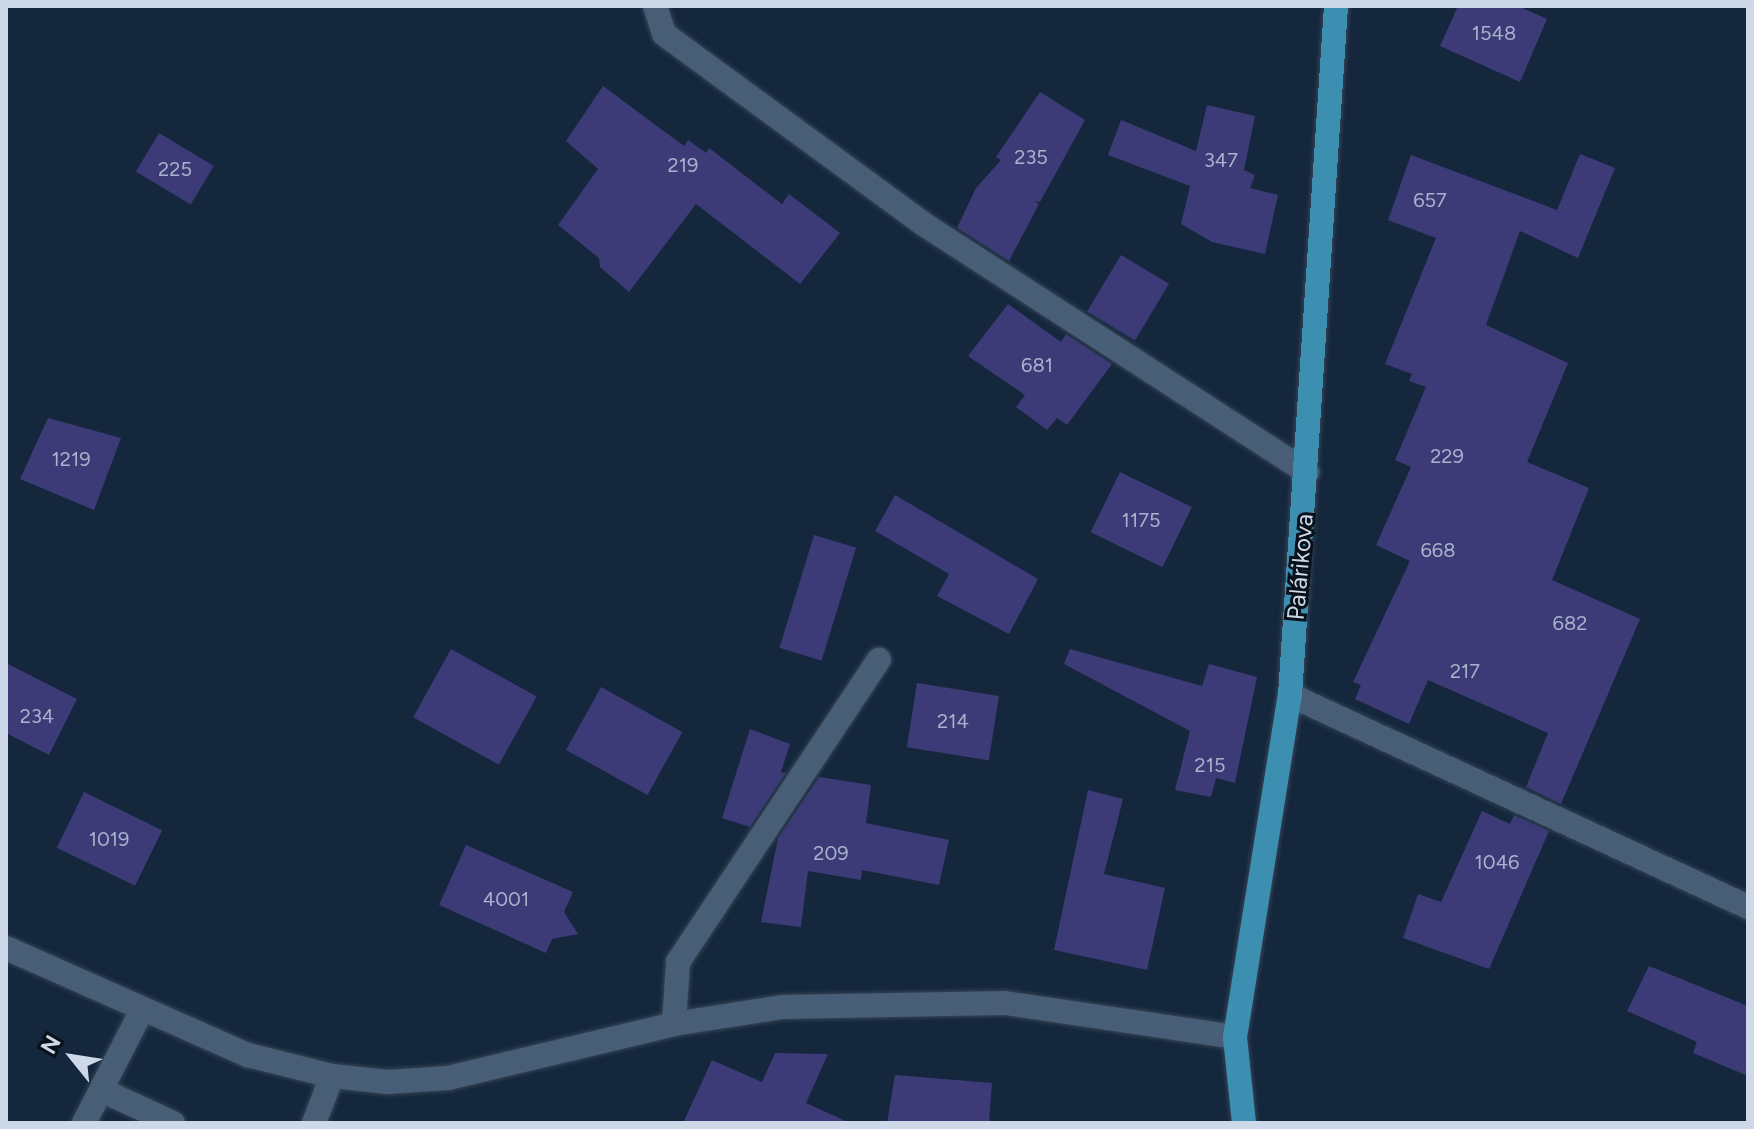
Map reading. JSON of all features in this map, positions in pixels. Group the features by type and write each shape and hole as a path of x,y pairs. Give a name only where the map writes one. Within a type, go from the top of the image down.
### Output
{"main road":[{"name":"Palárikova","path":"1244,1123 1235,1037 1290,695 1336,6"}],"street":[{"path":"655,6 664,34 922,223 1307,472"},
{"path":"674,1024 678,962 879,660"},
{"path":"1290,695 1748,907"},
{"path":"6,948 141,1012 248,1055 332,1076 388,1082 448,1078 674,1024 782,1007 1005,1003 1235,1037"},
{"path":"84,1123 141,1012"},
{"path":"314,1123 332,1076"},
{"path":"101,1090 173,1123"}],"building":[{"path":"1458,6 1518,6 1547,19 1520,82 1440,46"},
{"path":"603,86 684,146 688,140 706,153 709,148 782,204 789,194 840,233 800,284 696,204 629,292 600,267 599,258 558,225 598,169 566,141"},
{"path":"1040,92 1085,120 1040,202 1034,201 1039,204 1009,261 957,228 976,188 1001,160 996,157"},
{"path":"1207,105 1255,116 1244,170 1255,175 1250,188 1278,195 1265,254 1212,242 1181,224 1190,186 1108,155 1121,120 1196,151"},
{"path":"159,133 214,166 191,205 136,172"},
{"path":"1580,154 1615,168 1578,258 1520,231 1486,325 1568,363 1527,462 1589,488 1552,580 1640,619 1561,804 1526,787 1548,733 1428,680 1409,724 1355,699 1361,685 1353,682 1410,561 1376,545 1411,467 1395,460 1426,387 1409,381 1412,374 1385,364 1436,238 1388,220 1411,155 1557,210"},
{"path":"1121,255 1169,284 1135,340 1087,312"},
{"path":"1008,304 1061,342 1066,334 1112,364 1067,425 1057,418 1047,430 1016,407 1025,395 968,356"},
{"path":"48,418 121,438 94,510 20,479"},
{"path":"1120,472 1192,507 1163,567 1091,532"},
{"path":"895,495 1038,579 1009,634 937,596 949,574 875,531"},
{"path":"814,535 856,548 822,661 780,648"},
{"path":"451,649 537,697 499,765 413,717"},
{"path":"1070,649 1202,686 1209,664 1257,677 1235,783 1216,778 1211,797 1175,790 1190,731 1064,664"},
{"path":"6,663 77,699 49,755 6,733"},
{"path":"917,683 999,696 989,760 907,747"},
{"path":"601,687 682,732 647,795 566,750"},
{"path":"750,729 790,744 781,772 786,773 750,827 722,818"},
{"path":"819,777 871,785 866,823 949,840 939,885 862,870 861,880 808,871 801,927 761,922 778,838"},
{"path":"1088,790 1123,799 1104,874 1165,888 1147,970 1054,950"},
{"path":"84,792 162,830 135,886 57,848"},
{"path":"1482,811 1510,824 1514,815 1549,831 1489,969 1403,938 1418,894 1441,902"},
{"path":"466,845 573,892 564,912 578,934 552,939 546,953 439,905"},
{"path":"1649,966 1748,1006 1748,1076 1693,1053 1697,1042 1627,1011"},
{"path":"775,1053 828,1054 806,1103 850,1123 683,1123 712,1060 762,1082"},
{"path":"895,1075 992,1083 989,1123 887,1123"}]}
